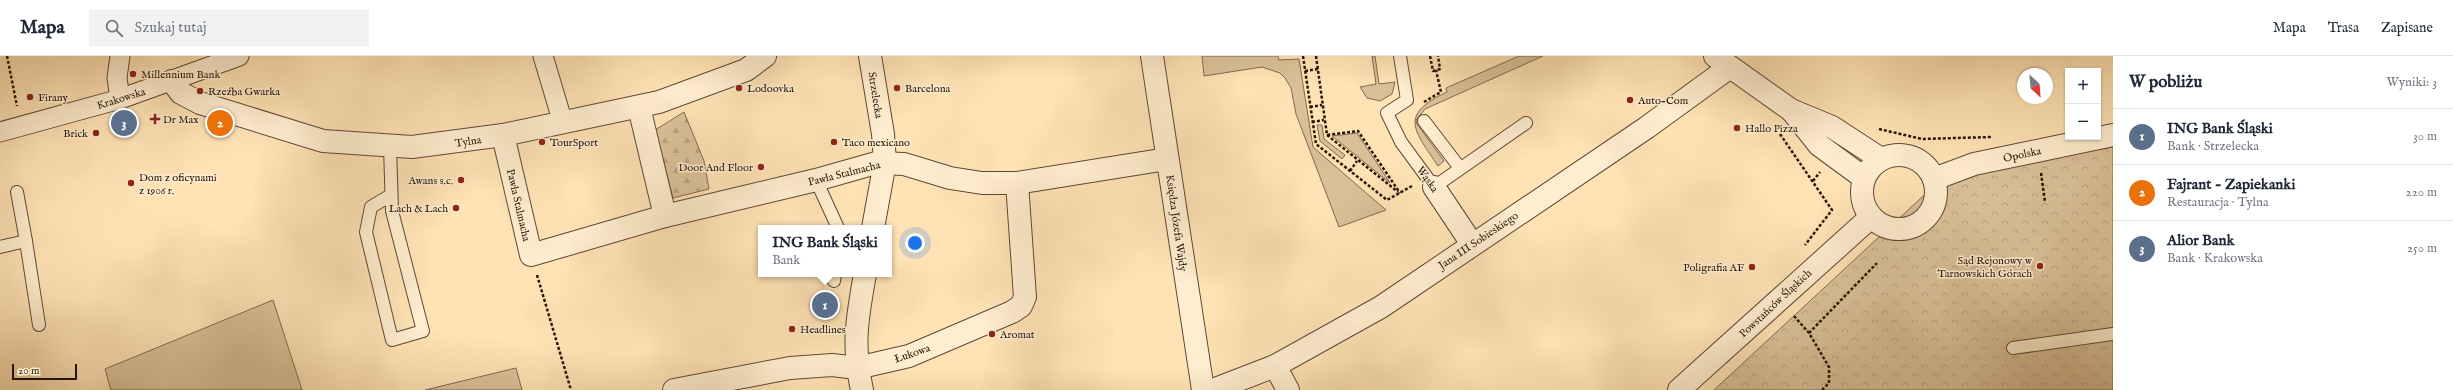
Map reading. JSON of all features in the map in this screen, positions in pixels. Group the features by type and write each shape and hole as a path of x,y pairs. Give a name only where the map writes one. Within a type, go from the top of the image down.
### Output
{"street":[{"path":"120,56 118,78 120,99"},
{"name":"Krakowska","path":"0,132 120,99 239,56"},
{"path":"543,56 563,123"},
{"name":"Tylna","path":"172,81 181,93 200,103 323,142 390,146 435,146 504,135 639,107 679,96 746,70 765,56"},
{"name":"Strzelecka","path":"870,56 883,134 885,162 874,225"},
{"name":"Księdza Józefa Wajdy","path":"1152,56 1203,390"},
{"path":"1723,62 1792,110 1832,127 1881,159"},
{"name":"Jana III Sobieskiego","path":"1213,390 1276,366 1381,307 1472,244 1646,128 1723,62"},
{"path":"639,107 665,216"},
{"path":"1792,110 1819,146 1864,178"},
{"name":"Pawła Stalmacha","path":"504,135 533,263 665,216 816,180 876,163 885,162 904,164 950,178 982,183 1017,183 1167,159"},
{"name":"Opolska","path":"1934,179 1974,164 2113,135"},
{"path":"1893,155 1906,155 1922,164 1934,179 1936,191 1934,203 1930,212 1916,225 1897,229 1878,223 1870,217 1864,205 1861,192 1864,178 1871,167 1881,159 1893,155"},
{"name":"Łukowa","path":"674,390 790,368 832,365 857,368 909,356 1012,312 1021,306 1025,297 1017,183"},
{"name":"Wąska","path":"1423,186 1472,244"},
{"name":"Powstańców Śląskich","path":"1682,389 1870,217"},
{"path":"862,390 857,368 855,329 864,277"},
{"path":"1276,366 1288,390"}],"lane":[{"name":"Wąska","path":"1400,56 1406,100 1387,112 1423,186"},
{"path":"1424,121 1460,168"},
{"path":"1423,186 1460,168 1526,123"},
{"path":"390,146 392,210 423,331 392,340 366,232 371,207 391,195"},
{"path":"816,180 837,225"},
{"path":"17,192 39,325"},
{"path":"0,247 26,241"},
{"path":"2013,348 2113,334"}],"path":[{"path":"7,56 18,110"},
{"path":"1303,56 1316,144 1387,200 1400,193 1423,186"},
{"path":"1316,56 1327,135 1357,161 1400,193"},
{"path":"1430,56 1433,71 1436,70"},
{"path":"1436,70 1440,69 1438,56"},
{"path":"1305,71 1318,69"},
{"path":"1422,103 1441,92 1436,70"},
{"path":"1310,107 1322,105"},
{"path":"1312,122 1324,120"},
{"path":"1872,127 1894,134 1922,139 1998,136"},
{"path":"1777,130 1832,210 1803,247"},
{"path":"1327,135 1358,131 1400,193"},
{"path":"1350,171 1357,161"},
{"path":"2040,166 2045,202"},
{"path":"533,263 571,390"},
{"path":"1809,333 1877,263"},
{"path":"1791,312 1809,333 1829,367 1829,383 1822,390"}],"green space":[{"path":"1202,56 1278,56 1279,60 1299,59 1313,147 1386,210 1339,227 1296,114 1291,88 1285,78 1280,73 1262,67 1204,76"},
{"path":"1372,56 1375,56 1379,84 1395,82 1392,94 1380,101 1367,98 1360,87 1376,84"},
{"path":"1519,56 1543,56 1425,109 1416,120 1417,124 1444,161 1438,166 1417,133 1415,124 1416,116 1422,108 1432,100 1447,92 1446,88"},
{"path":"684,112 704,161 709,189 673,198 655,130"},
{"path":"1317,125 1322,125 1324,139 1345,155 1342,159 1320,141"},
{"path":"1357,133 1390,183 1332,136"},
{"path":"2113,147 2113,390 1714,390 1948,173"},
{"path":"273,300 302,390 111,390 105,369"},
{"path":"516,368 522,390 425,390"}],"place":[{"name":"Millennium Bank","path":"133,74"},
{"name":"Lodoovka","path":"739,88"},
{"name":"Barcelona","path":"897,88"},
{"name":"Rzeźba Gwarka","path":"200,91"},
{"name":"Firany","path":"30,97"},
{"name":"Auto-Com","path":"1630,100"},
{"name":"Dr Max","path":"155,119"},
{"name":"Alior Bank","path":"124,123"},
{"name":"Fajrant - Zapiekanki","path":"220,123"},
{"name":"Hallo Pizza","path":"1737,128"},
{"name":"Brick","path":"96,133"},
{"name":"TourSport","path":"542,142"},
{"name":"Taco mexicano","path":"834,142"},
{"name":"Door And Floor","path":"761,167"},
{"name":"Awans s.c.","path":"461,180"},
{"name":"Dom z oficynami z 1906 r.","path":"131,183"},
{"name":"Lach & Lach","path":"456,208"},
{"name":"Sąd Rejonowy w Tarnowskich Górach","path":"2040,266"},
{"name":"Poligrafia AF","path":"1752,267"},
{"name":"ING Bank Śląski","path":"825,305"},
{"name":"Headlines","path":"792,329"},
{"name":"Aromat","path":"992,334"}]}
